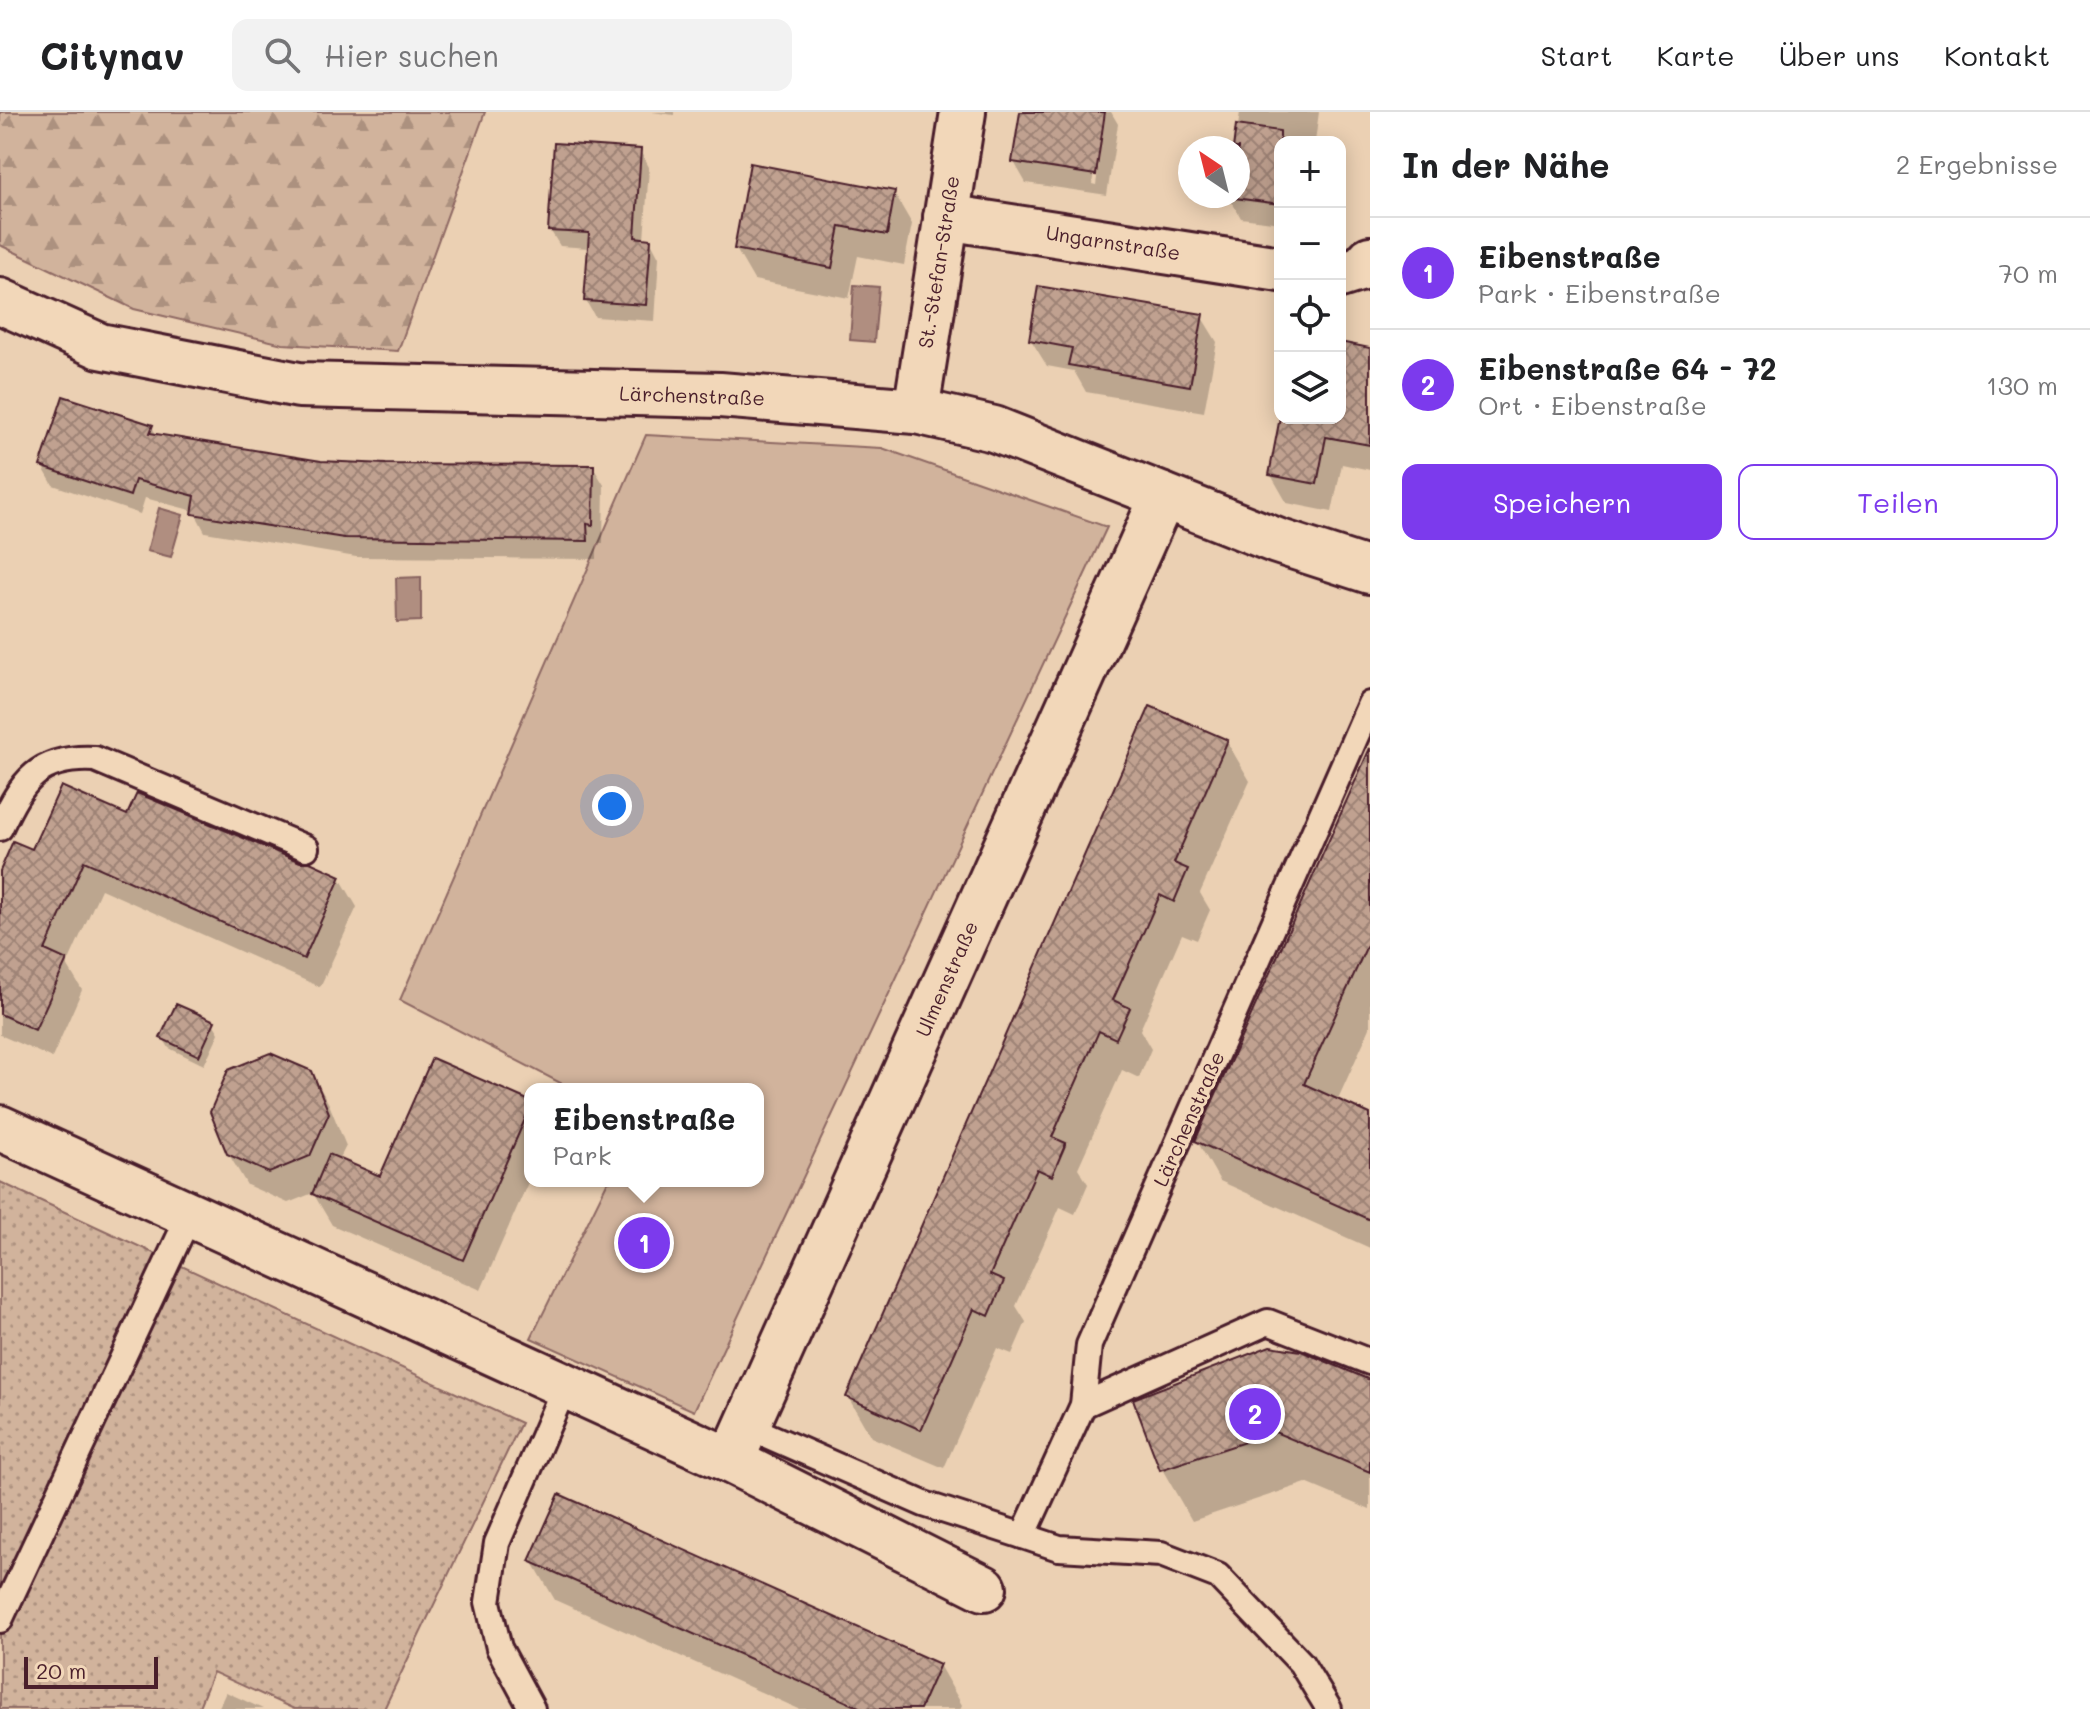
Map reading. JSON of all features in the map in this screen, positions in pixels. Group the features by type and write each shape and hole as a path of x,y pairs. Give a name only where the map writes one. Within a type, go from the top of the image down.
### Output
{"street":[{"name":"St.-Stefan-Straße","path":"916,411 963,112"},
{"name":"Ungarnstraße","path":"946,217 1274,268"},
{"path":"1346,273 1362,268 1370,259"},
{"name":"Lärchenstraße","path":"0,301 100,346 299,385 720,395 916,411 994,429 1277,541 1370,571"},
{"name":"Ulmenstraße","path":"739,1444 1163,496"},
{"path":"0,1128 565,1386 739,1444 984,1588"}],"lane":[{"name":"Lärchenstraße","path":"1023,1536 1083,1405 1089,1345 1370,704"},
{"path":"0,828 16,793 32,776 51,764 70,758 95,759 306,848"},
{"path":"0,1620 190,1214"},
{"path":"1083,1405 1268,1322 1370,1362"},
{"path":"532,1709 499,1648 488,1602 497,1543 565,1386"},
{"path":"739,1444 1059,1548 1161,1554 1218,1576 1301,1663 1329,1709"}],"green space":[{"path":"0,112 485,112 398,351 283,344 134,309 0,245"},
{"path":"646,435 882,448 1107,527 694,1411 531,1338 605,1187 764,1187 764,1083 560,1083 400,1000"},
{"path":"0,1182 521,1423 384,1709 294,1709 213,1672 198,1709 0,1709"}],"shaded area":[{"path":"854,285 879,287 874,342 850,340"},
{"path":"159,508 183,515 171,557 147,551"},
{"path":"421,577 421,621 397,622 396,578"}],"building":[{"path":"1020,112 1105,112 1096,175 1012,162"},
{"path":"1236,125 1280,131 1280,136 1274,136 1274,203 1250,200 1250,136 1235,136"},
{"path":"554,143 641,149 635,237 651,239 646,305 584,301 589,233 548,231"},
{"path":"750,163 895,191 887,235 840,226 832,268 734,249"},
{"path":"1038,286 1203,314 1190,386 1068,365 1072,348 1029,340"},
{"path":"1346,343 1370,348 1370,445 1326,437 1317,484 1269,475 1279,424 1346,424"},
{"path":"63,396 153,425 150,433 321,461 594,465 593,525 587,524 588,541 344,538 192,514 195,496 135,480 130,496 40,466"},
{"path":"1150,706 1228,740 1174,863 1188,869 1174,902 1160,895 1113,1000 1130,1008 1116,1039 1099,1031 1052,1137 1066,1143 1052,1176 1037,1169 990,1275 1004,1281 989,1316 974,1309 921,1430 846,1397"},
{"path":"1370,748 1370,939 1304,1084 1370,1114 1370,1220 1195,1141"},
{"path":"61,786 127,815 137,793 300,862 310,862 341,876 304,959 84,861 45,950 67,960 35,1030 0,1014 0,871 13,841 32,849"},
{"path":"176,1004 215,1021 199,1056 160,1038"},
{"path":"270,1053 312,1071 329,1113 310,1156 269,1173 227,1154 210,1112 228,1070"},
{"path":"432,1058 524,1098 524,1122 463,1260 312,1194 329,1154 380,1176"},
{"path":"1270,1346 1301,1351 1370,1380 1370,1472 1275,1432 1160,1470 1133,1399"},
{"path":"559,1494 940,1664 920,1709 863,1709 529,1561"}],"place":[{"name":"Eibenstraße","path":"644,1243"},
{"name":"Eibenstraße 64 - 72","path":"1255,1414"}]}
